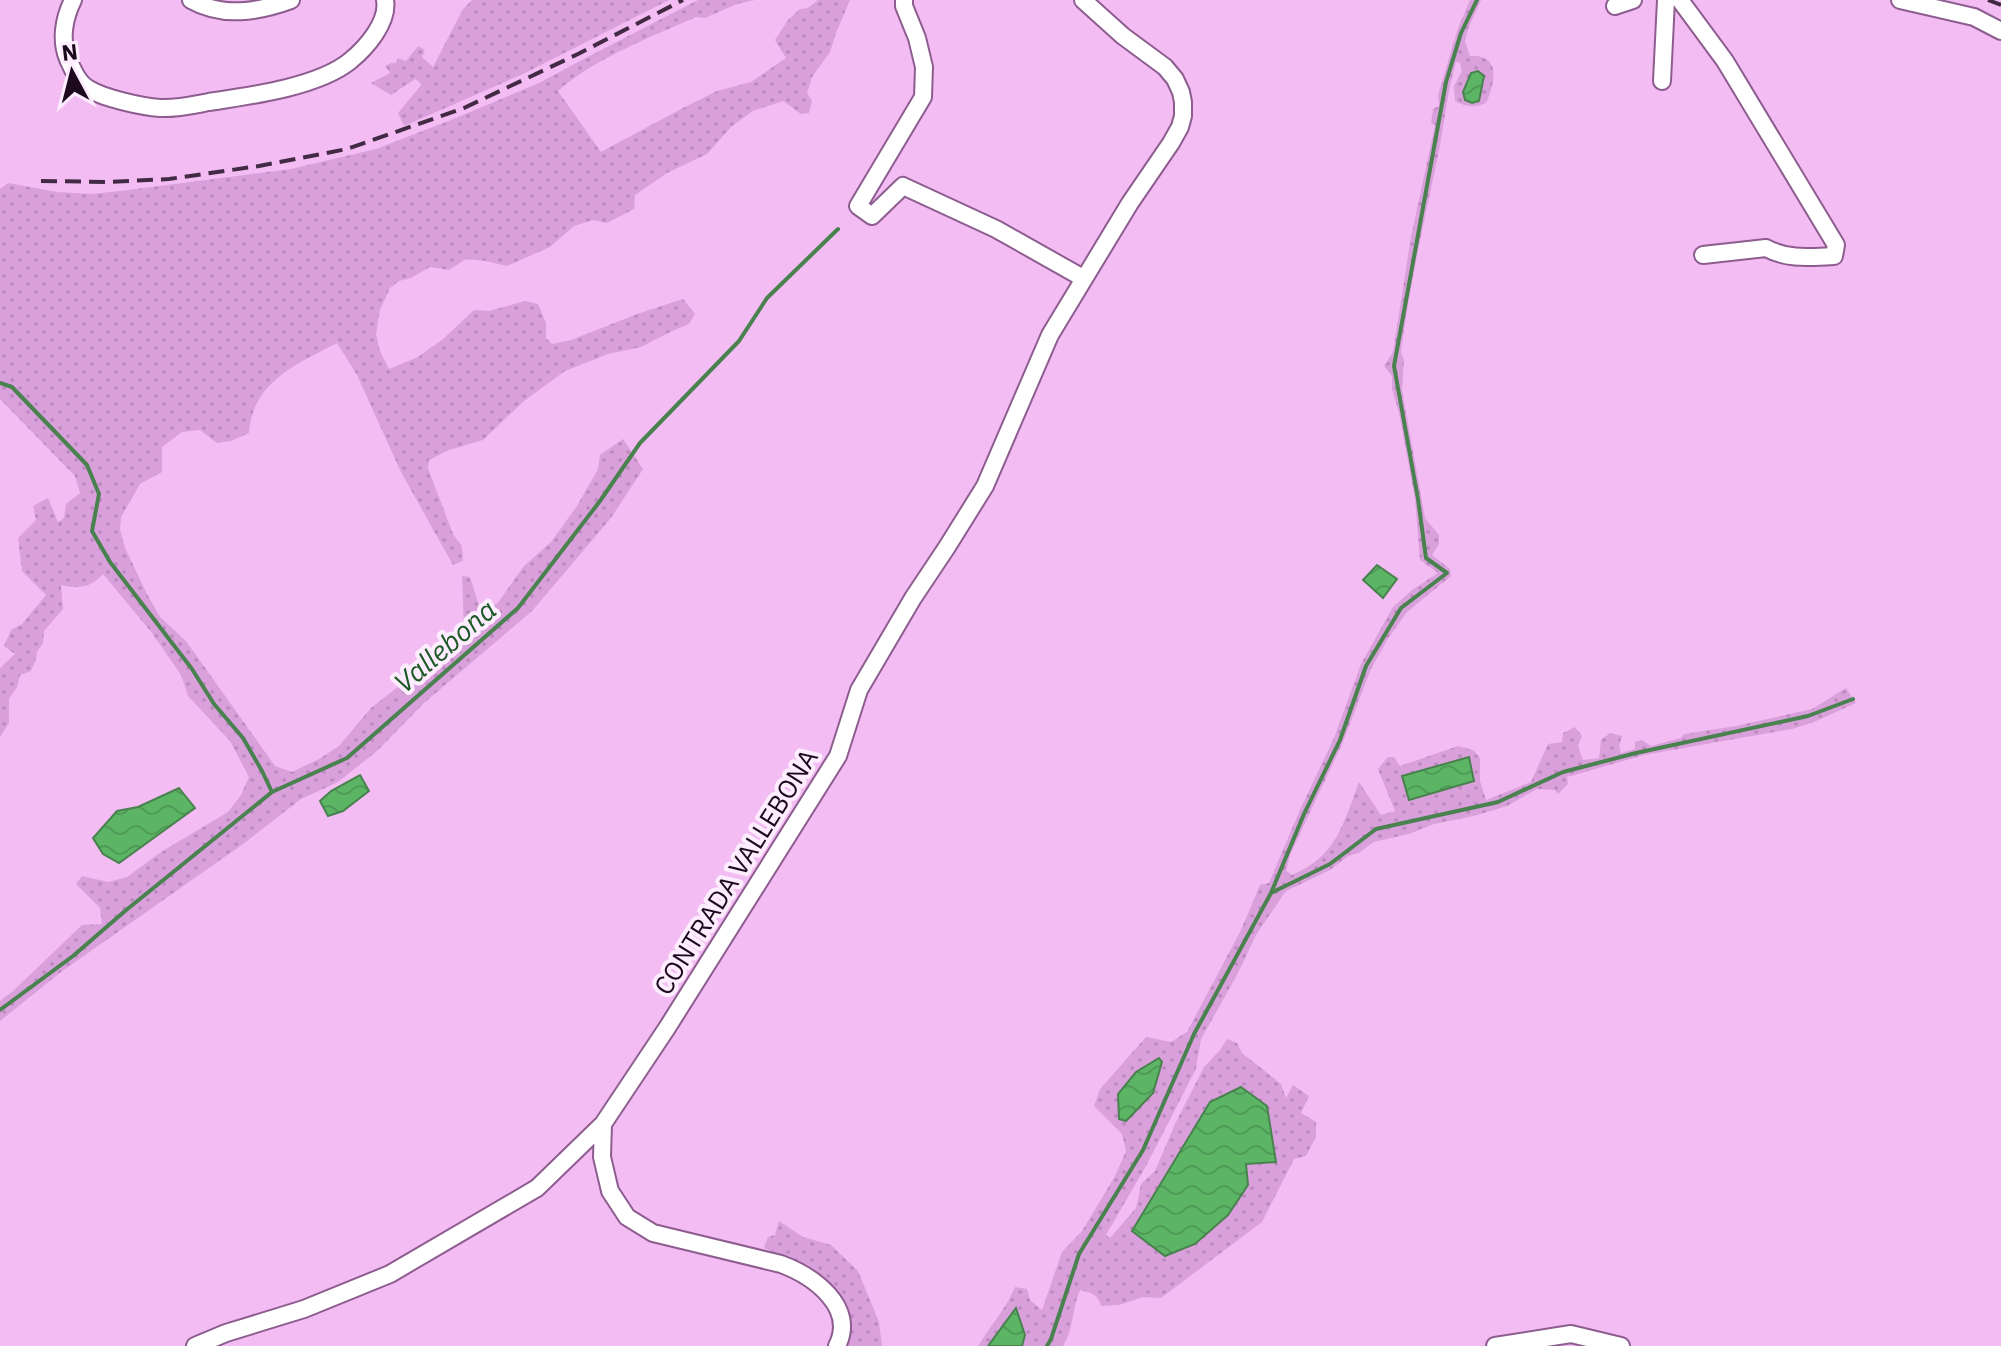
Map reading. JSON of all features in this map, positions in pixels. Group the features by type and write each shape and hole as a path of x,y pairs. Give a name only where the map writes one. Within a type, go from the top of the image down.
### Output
{"street":[{"path":"73,0 64,32 66,55 76,76 89,89 127,103 161,108 229,99 294,85 332,71 350,61 374,36 384,19 385,0"},
{"path":"191,0 215,10 240,12 269,8 291,0"},
{"path":"904,0 924,67 923,97 858,206 872,216 903,186 996,229 1083,278"},
{"name":"CONTRADA VALLEBONA","path":"195,1346 304,1309 390,1274 537,1188 603,1124 667,1028 838,756 859,690 913,598 985,486 1050,335 1180,127 1183,102 1175,79 1165,67 1123,36 1083,0"},
{"path":"1615,6 1633,0"},
{"path":"1662,81 1666,0"},
{"path":"1680,0 1725,61 1836,245 1834,256 1795,258 1766,248 1703,255"},
{"path":"1900,0 1974,17 2001,31"},
{"path":"603,1124 602,1157 610,1191 627,1217 653,1233 781,1264 801,1272 821,1286 844,1323 837,1346"},
{"path":"1495,1346 1571,1334 1621,1346"}],"shaded area":[{"path":"472,0 669,0 523,74 404,126 398,113 422,84 415,79 391,95 371,83 390,73 385,66 396,63 398,58 406,61 418,46 425,50 422,57 433,67 463,9"},
{"path":"698,0 755,0 705,18 696,17 642,41 589,68 558,91 601,152 717,91 751,82 786,58 775,40 788,20 800,9 808,8 818,0 850,0 830,52 812,77 807,93 812,101 809,113 801,114 783,101 753,111 732,126 707,154 667,173 635,195 634,209 607,223 593,220 574,226 550,247 507,266 466,259 449,270 430,267 390,288 380,310 376,334 389,369 418,357 474,310 489,311 525,301 538,304 546,323 546,338 552,344 683,299 695,314 689,324 641,347 608,354 565,371 524,401 483,440 449,450 429,460 428,468 453,534 462,546 463,561 453,565 401,472 357,375 337,343 292,367 268,388 258,400 249,433 217,443 200,430 182,432 162,447 162,472 140,484 121,517 120,529 125,548 160,617 186,641 275,766 292,772 339,746 371,708 437,661 447,639 459,639 464,628 462,576 470,577 480,609 497,604 524,566 551,542 577,506 598,469 600,455 623,439 643,469 611,518 532,611 424,703 377,751 338,782 301,799 243,844 61,972 0,1021 0,1001 82,925 102,924 100,908 76,884 82,876 108,882 127,877 161,852 228,812 241,795 249,777 230,741 188,696 181,675 152,633 103,574 84,586 61,585 63,609 44,631 43,643 31,671 20,675 9,699 9,723 0,737 0,668 15,654 4,646 11,630 22,624 46,595 22,571 18,538 36,520 33,506 48,498 58,522 64,518 66,504 80,493 75,476 0,399 0,189 8,183 57,192 91,194 120,191 291,169 376,149 539,83"},
{"path":"1470,0 1481,0 1465,42 1470,56 1487,60 1491,65 1492,87 1486,103 1470,106 1455,101 1454,86 1462,71 1460,63 1456,62 1412,281 1401,352 1404,360 1402,390 1425,518 1439,535 1439,544 1432,555 1450,569 1451,576 1407,612 1371,669 1343,742 1290,855 1286,871 1292,875 1307,867 1329,848 1343,825 1359,782 1381,815 1395,811 1378,769 1388,757 1394,757 1400,766 1458,746 1473,750 1480,758 1480,781 1486,800 1531,782 1548,744 1562,742 1563,733 1575,727 1582,736 1578,746 1583,760 1599,758 1601,740 1610,733 1622,736 1619,746 1621,753 1635,749 1635,742 1642,740 1651,746 1681,738 1684,734 1812,709 1846,688 1856,703 1792,729 1644,755 1567,777 1568,784 1558,794 1555,790 1537,789 1507,806 1373,842 1330,870 1286,891 1256,935 1201,1039 1196,1069 1106,1235 1110,1238 1136,1208 1141,1184 1155,1171 1204,1067 1227,1039 1237,1043 1242,1053 1281,1084 1286,1098 1293,1085 1309,1096 1301,1113 1316,1122 1316,1137 1306,1156 1294,1159 1262,1222 1161,1298 1143,1297 1119,1305 1101,1306 1096,1296 1080,1290 1063,1346 978,1346 1015,1287 1027,1289 1030,1300 1042,1310 1062,1252 1082,1231 1115,1176 1126,1151 1122,1134 1094,1106 1100,1089 1146,1037 1171,1042 1187,1032 1241,930 1260,885 1269,883 1334,738 1361,664 1393,607 1438,573 1420,560 1415,499 1392,376 1384,366 1393,352 1411,237 1435,125 1431,123 1433,109 1439,106 1438,95 1458,28"},
{"path":"779,1221 803,1237 831,1245 858,1271 879,1322 882,1346 845,1346 852,1329 835,1288 812,1270 764,1248 768,1237 775,1235"}],"water":[{"path":"1478,71 1484,76 1479,101 1472,103 1465,100 1463,92 1471,73"},
{"path":"1377,565 1397,579 1383,598 1363,580"},
{"path":"1469,757 1474,781 1409,800 1402,776"},
{"path":"360,775 369,791 343,811 328,816 320,801"},
{"path":"179,788 195,808 119,863 103,854 93,838 117,811 138,807"},
{"path":"1159,1058 1162,1062 1153,1093 1126,1121 1119,1119 1118,1094 1136,1072"},
{"path":"1241,1087 1267,1106 1276,1162 1246,1164 1248,1185 1228,1215 1195,1244 1165,1256 1132,1231 1210,1102"},
{"path":"1016,1308 1025,1335 1022,1346 988,1346"}],"waterway":[{"path":"1271,893 1340,740 1366,666 1401,608 1447,573 1426,558 1394,366 1446,82 1461,33 1477,0"},
{"name":"Vallebona","path":"0,1010 73,956 272,792 347,758 518,608 640,443 739,341 767,298 838,229"},
{"path":"0,383 12,387 87,465 99,494 92,531 110,562 192,669 214,704 243,738 272,792"},
{"path":"1047,1346 1079,1254 1143,1150 1194,1034 1271,893 1330,864 1376,829 1498,802 1563,772 1808,716 1853,699"}],"railway":[{"path":"41,181 169,179 347,149 464,108 683,0"},
{"path":"1988,0 2001,5"}]}
